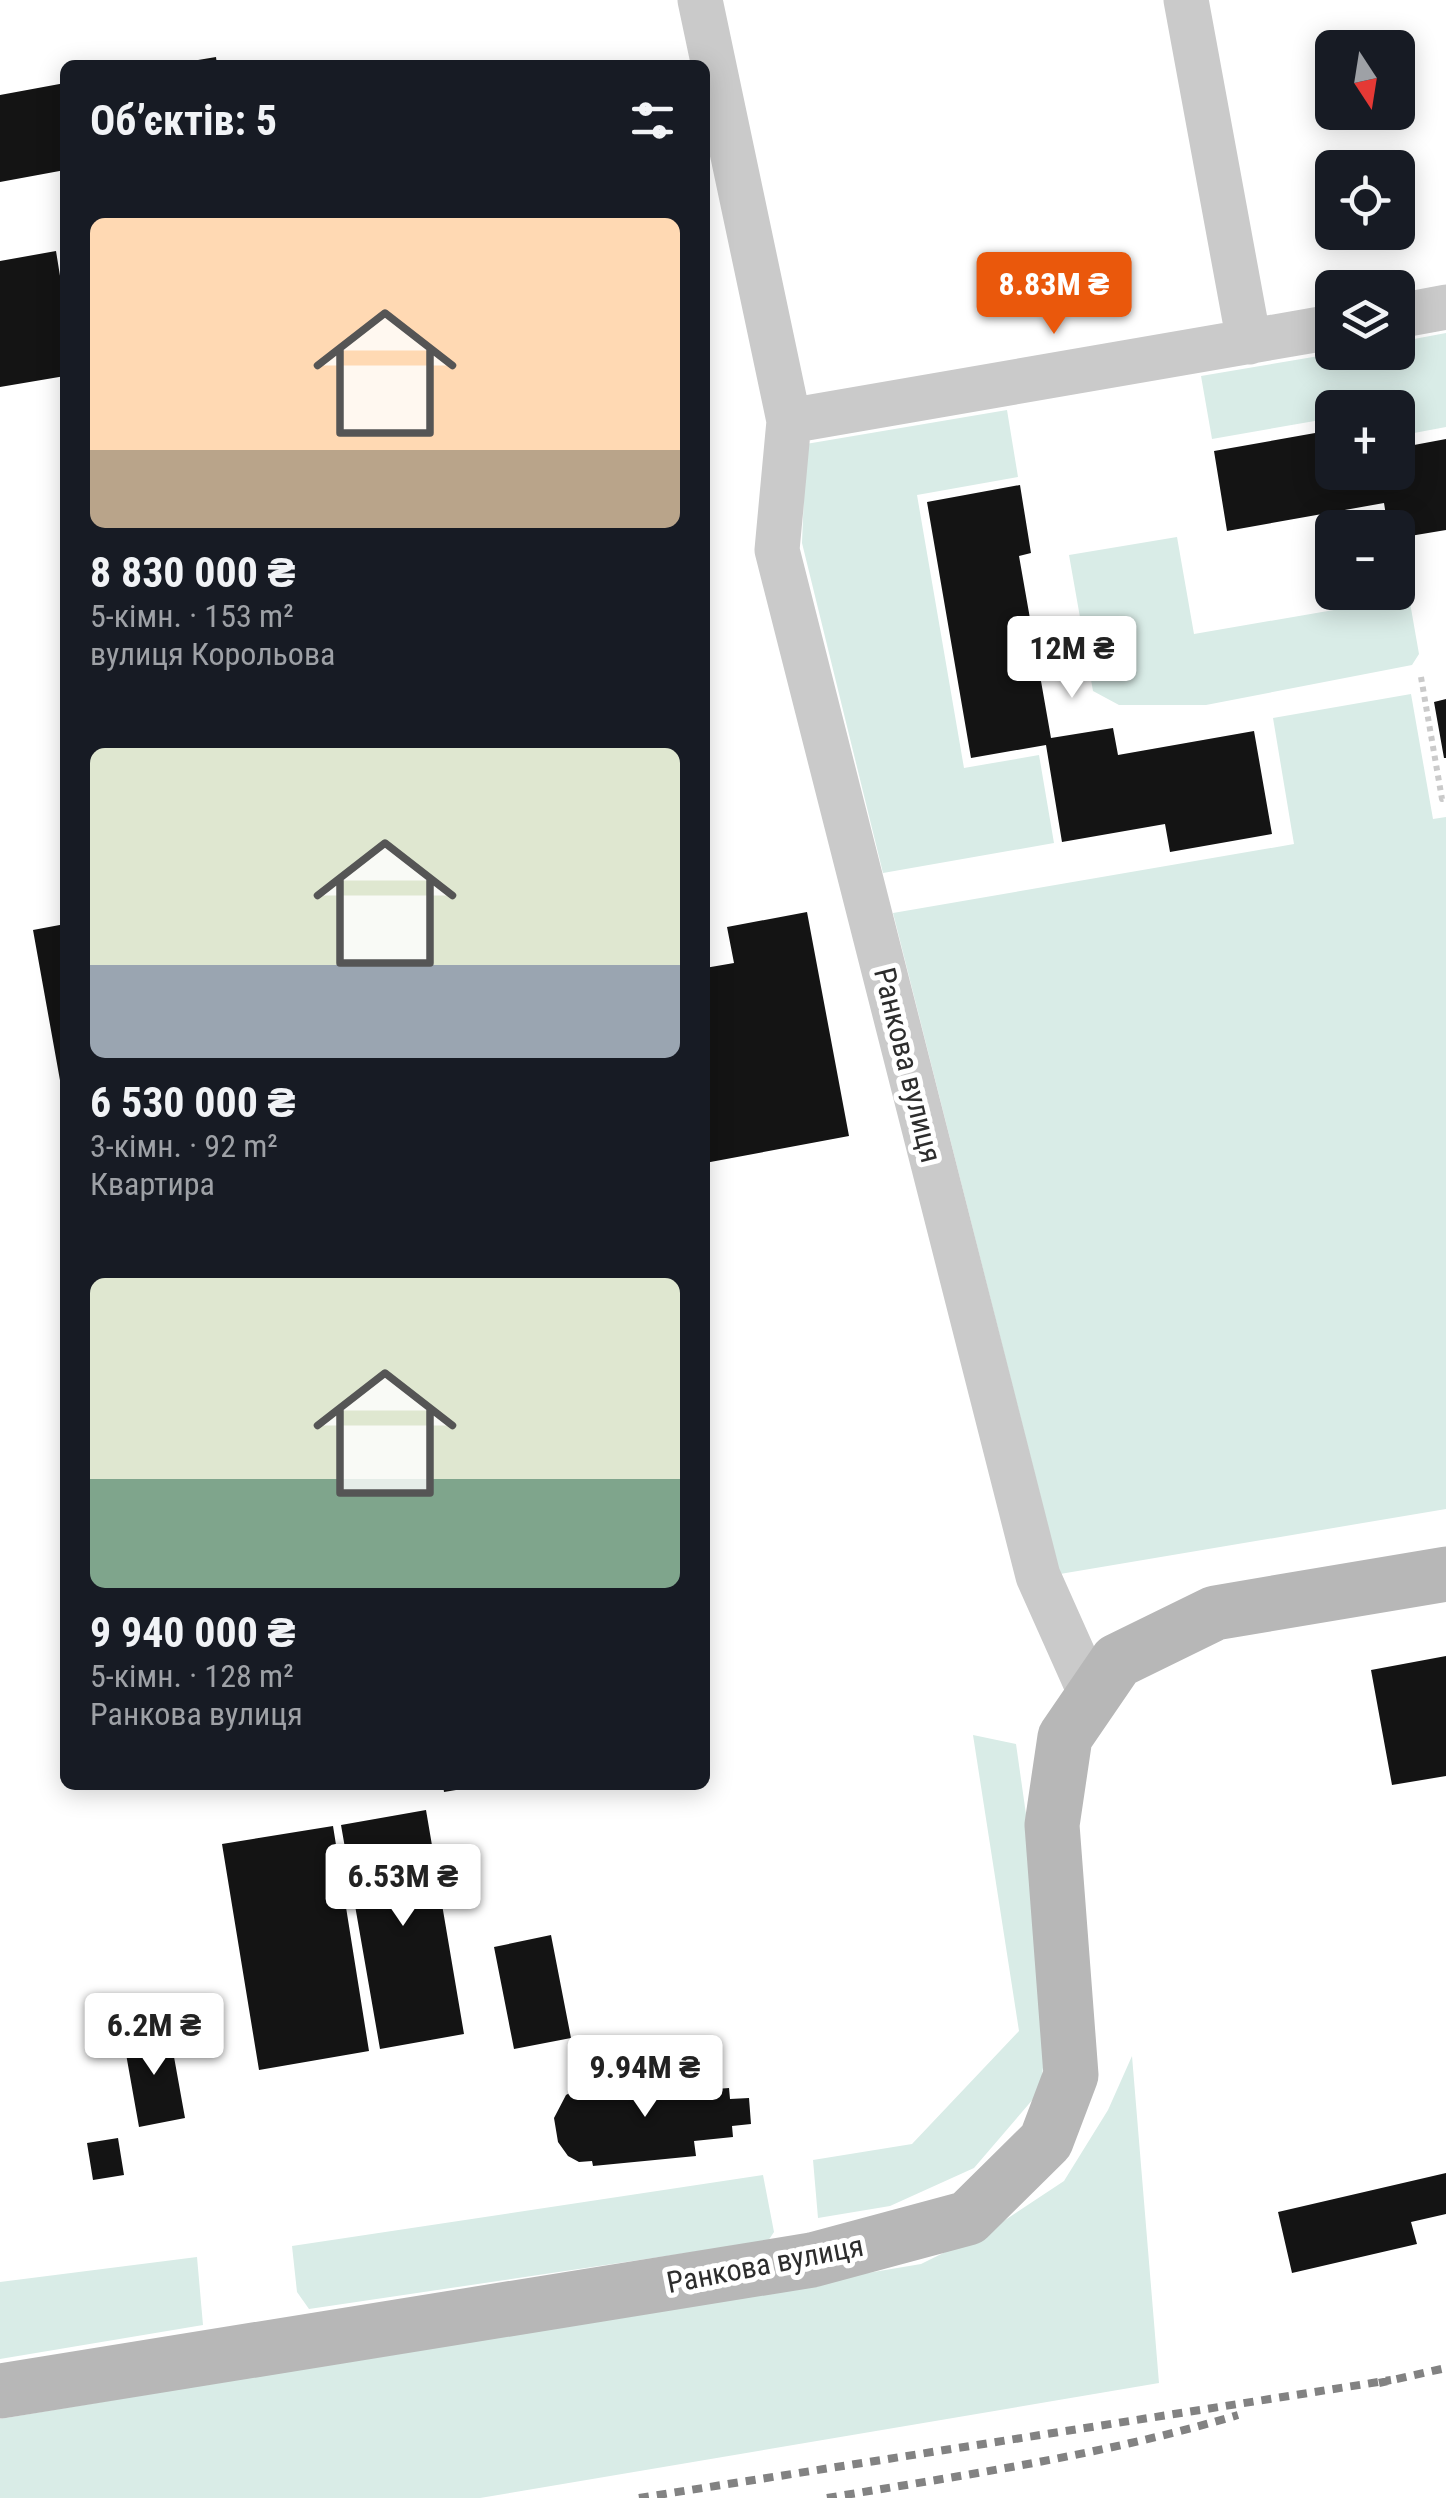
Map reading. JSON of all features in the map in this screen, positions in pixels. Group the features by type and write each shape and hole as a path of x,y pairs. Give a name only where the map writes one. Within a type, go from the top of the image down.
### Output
{"street":[{"name":"Ранкова вулиця","path":"700,0 789,422 777,550 1038,1576 1092,1697"},
{"path":"1186,0 1248,342"},
{"path":"1415,313 1446,307"},
{"path":"789,422 1315,330"},
{"name":"Ранкова вулиця","path":"0,2391 812,2260 968,2218 1046,2141 1071,2075 1052,1825 1065,1737 1117,1660 1215,1613 1446,1574"}],"path":[{"path":"1421,677 1442,799 1446,798"}],"shaded area":[{"path":"1446,333 1446,427 1415,433 1415,390 1315,390 1315,421 1212,439 1201,376 1315,357 1315,370 1415,370 1415,339"},
{"path":"1007,410 1018,477 917,495 964,768 1039,755 1054,843 883,873 802,543 806,444"},
{"path":"1177,537 1194,634 1333,610 1411,610 1419,654 1412,665 1206,705 1119,705 1093,691 1069,555"},
{"path":"1411,694 1433,819 1446,817 1446,1509 1060,1574 893,913 1294,844 1273,718"},
{"path":"973,1735 1016,1744 1052,1997 1040,2091 974,2168 890,2206 818,2218 813,2160 912,2144 1019,2031"},
{"path":"1132,2056 1159,2383 480,2498 0,2498 0,2419 921,2264 990,2230 1064,2181 1108,2110"},
{"path":"763,2175 774,2232 768,2241 309,2309 297,2292 292,2246"},
{"path":"197,2257 203,2325 0,2359 0,2282"}],"building":[{"path":"60,84 60,171 0,182 0,95"},
{"path":"56,251 60,276 60,377 0,387 0,261"},
{"path":"1315,433 1315,490 1415,490 1415,445 1446,439 1446,530 1415,535 1415,510 1385,510 1384,503 1345,510 1315,510 1315,515 1227,531 1214,451"},
{"path":"1020,485 1031,553 1019,556 1051,738 1113,728 1118,755 1254,731 1272,834 1170,852 1165,824 1062,842 1046,745 971,758 927,502"},
{"path":"1446,699 1446,758 1444,758 1434,702"},
{"path":"807,912 849,1136 710,1162 710,967 734,963 727,927"},
{"path":"60,925 60,1080 33,930"},
{"path":"1446,1656 1446,1776 1392,1785 1371,1670"},
{"path":"426,1810 464,2034 380,2049 341,1825"},
{"path":"333,1826 369,2051 259,2070 222,1844"},
{"path":"551,1935 571,2038 514,2049 494,1947"},
{"path":"169,2029 185,2118 139,2127 123,2037"},
{"path":"690,2075 691,2091 729,2088 730,2099 749,2098 751,2124 732,2126 733,2137 694,2141 696,2156 593,2166 592,2161 579,2162 568,2156 558,2142 554,2118 566,2095 573,2091 585,2090 585,2085"},
{"path":"118,2138 124,2175 93,2180 87,2143"},
{"path":"1446,2173 1446,2214 1411,2222 1417,2244 1292,2273 1278,2212"}],"railway":[{"path":"1379,2383 1446,2368"},
{"path":"639,2498 1391,2380"},
{"path":"827,2498 1085,2453 1238,2415"}]}
